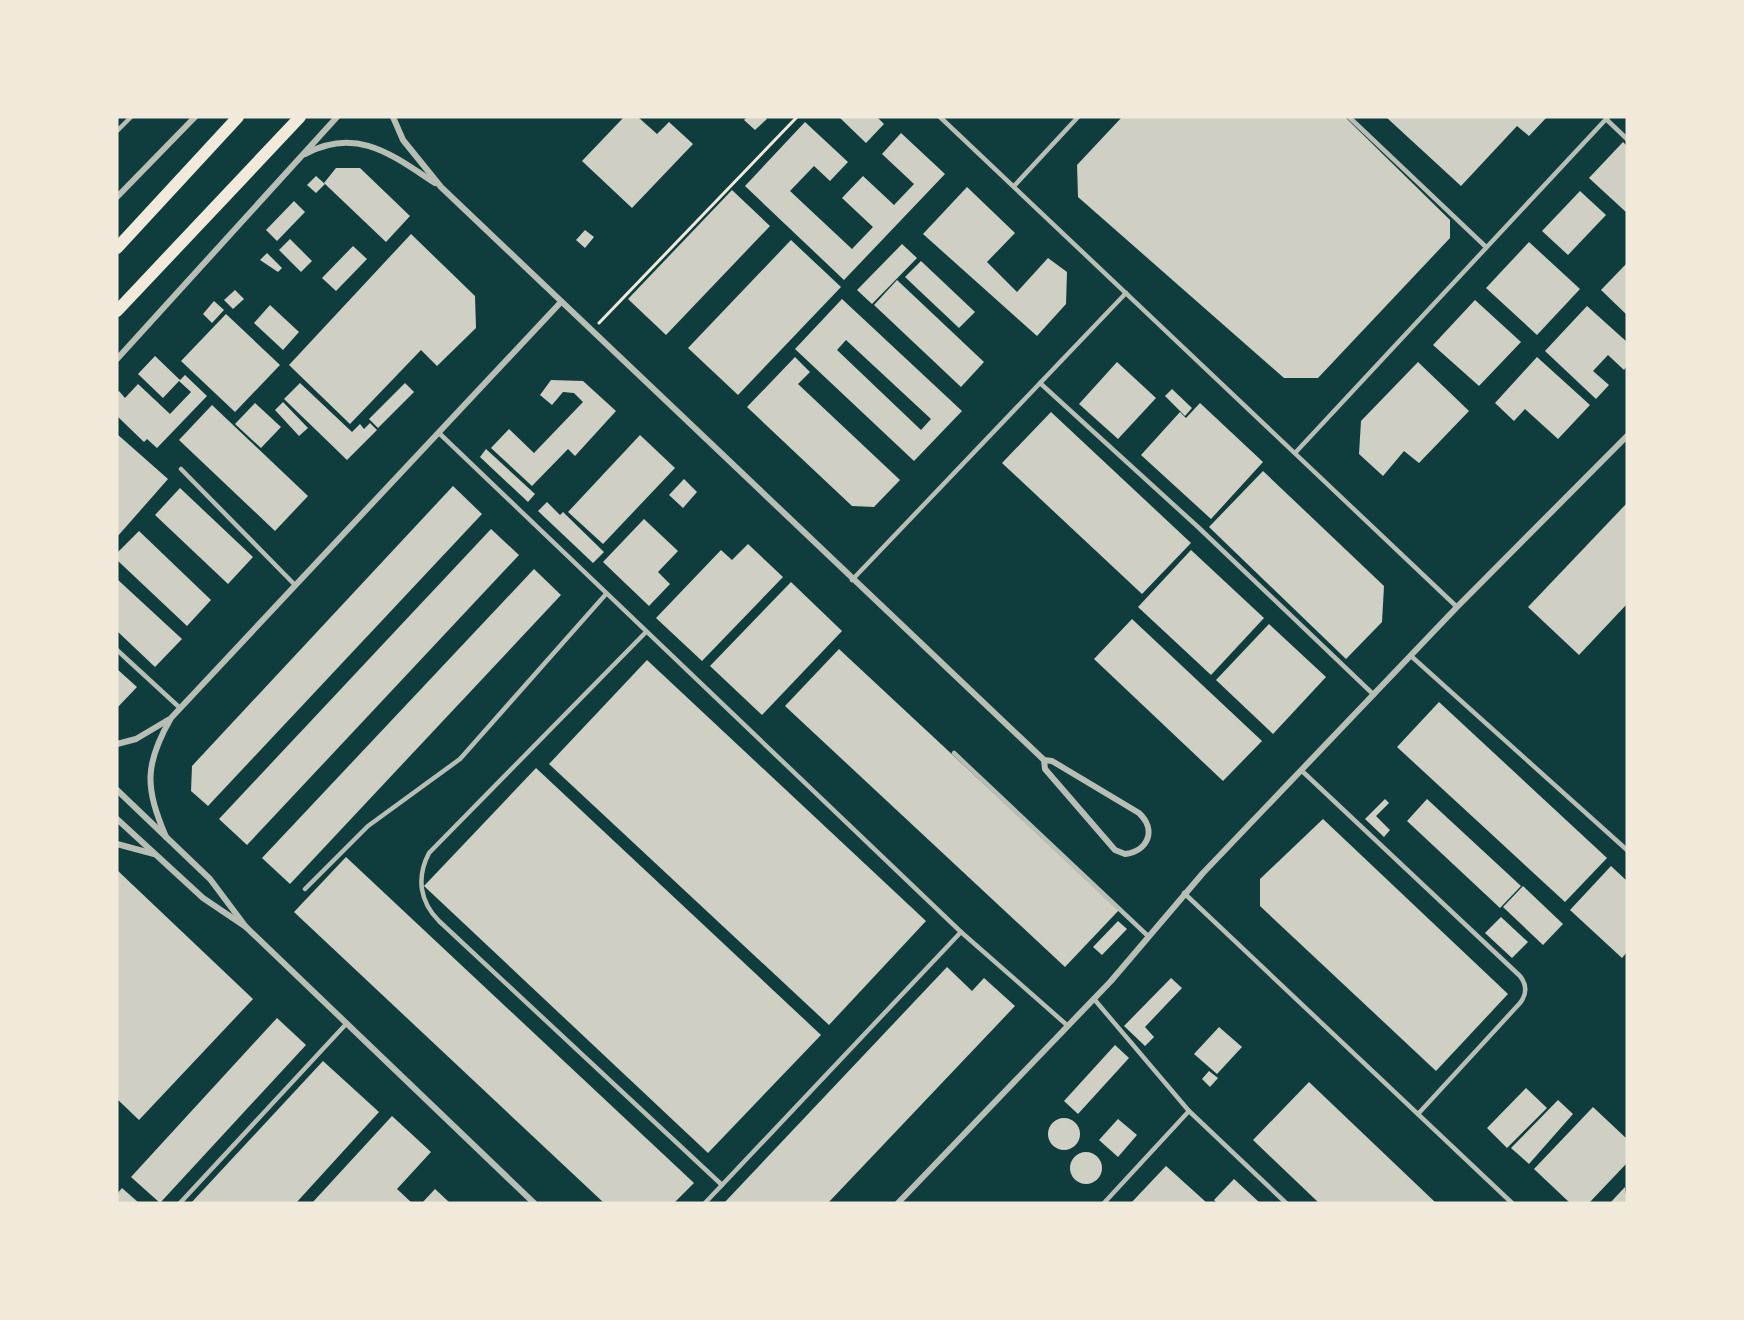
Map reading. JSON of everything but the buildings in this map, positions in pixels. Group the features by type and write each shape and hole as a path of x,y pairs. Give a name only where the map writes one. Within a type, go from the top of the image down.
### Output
{"main road":[{"path":"117,248 238,117"},
{"path":"117,311 300,117"}],"street":[{"path":"117,197 195,117"},
{"path":"117,359 337,117"},
{"path":"393,117 403,140 441,186 852,581 1044,760 1048,773 1115,850 1125,854 1143,848 1148,839 1149,829 1146,820 1139,813 1052,761 1044,760"},
{"path":"299,158 333,144 370,145 388,152 441,186"},
{"path":"166,837 150,796 149,775 152,754 171,718 561,302"},
{"path":"897,1203 1094,999 1184,893 1457,607 1627,436"},
{"path":"117,744 136,739 171,718"},
{"path":"117,790 220,890 246,927 534,1203"},
{"path":"117,819 209,904 246,927"},
{"path":"117,844 158,855"}],"lane":[{"path":"117,131 131,117"},
{"path":"940,117 1457,607"},
{"path":"1014,186 1078,117"},
{"path":"1349,117 1486,248"},
{"path":"1295,453 1607,118 1627,139"},
{"path":"852,581 1126,293"},
{"path":"1040,383 1198,527 1374,695"},
{"path":"439,433 960,932 1068,1026"},
{"path":"181,469 295,585"},
{"path":"305,889 368,826 460,759 606,594"},
{"path":"646,632 429,854 424,863 420,884 431,914 722,1185"},
{"path":"117,650 180,708"},
{"path":"1411,656 1627,850"},
{"path":"954,753 1148,936"},
{"path":"1302,770 1520,976 1525,985 1525,994 1520,1003 1418,1114"},
{"path":"1184,893 1512,1203"},
{"path":"705,1203 960,932"},
{"path":"1094,999 1190,1111 1286,1203"},
{"path":"180,1203 347,1023"},
{"path":"1104,1203 1190,1111"}],"path":[{"path":"592,331 797,117"}]}
